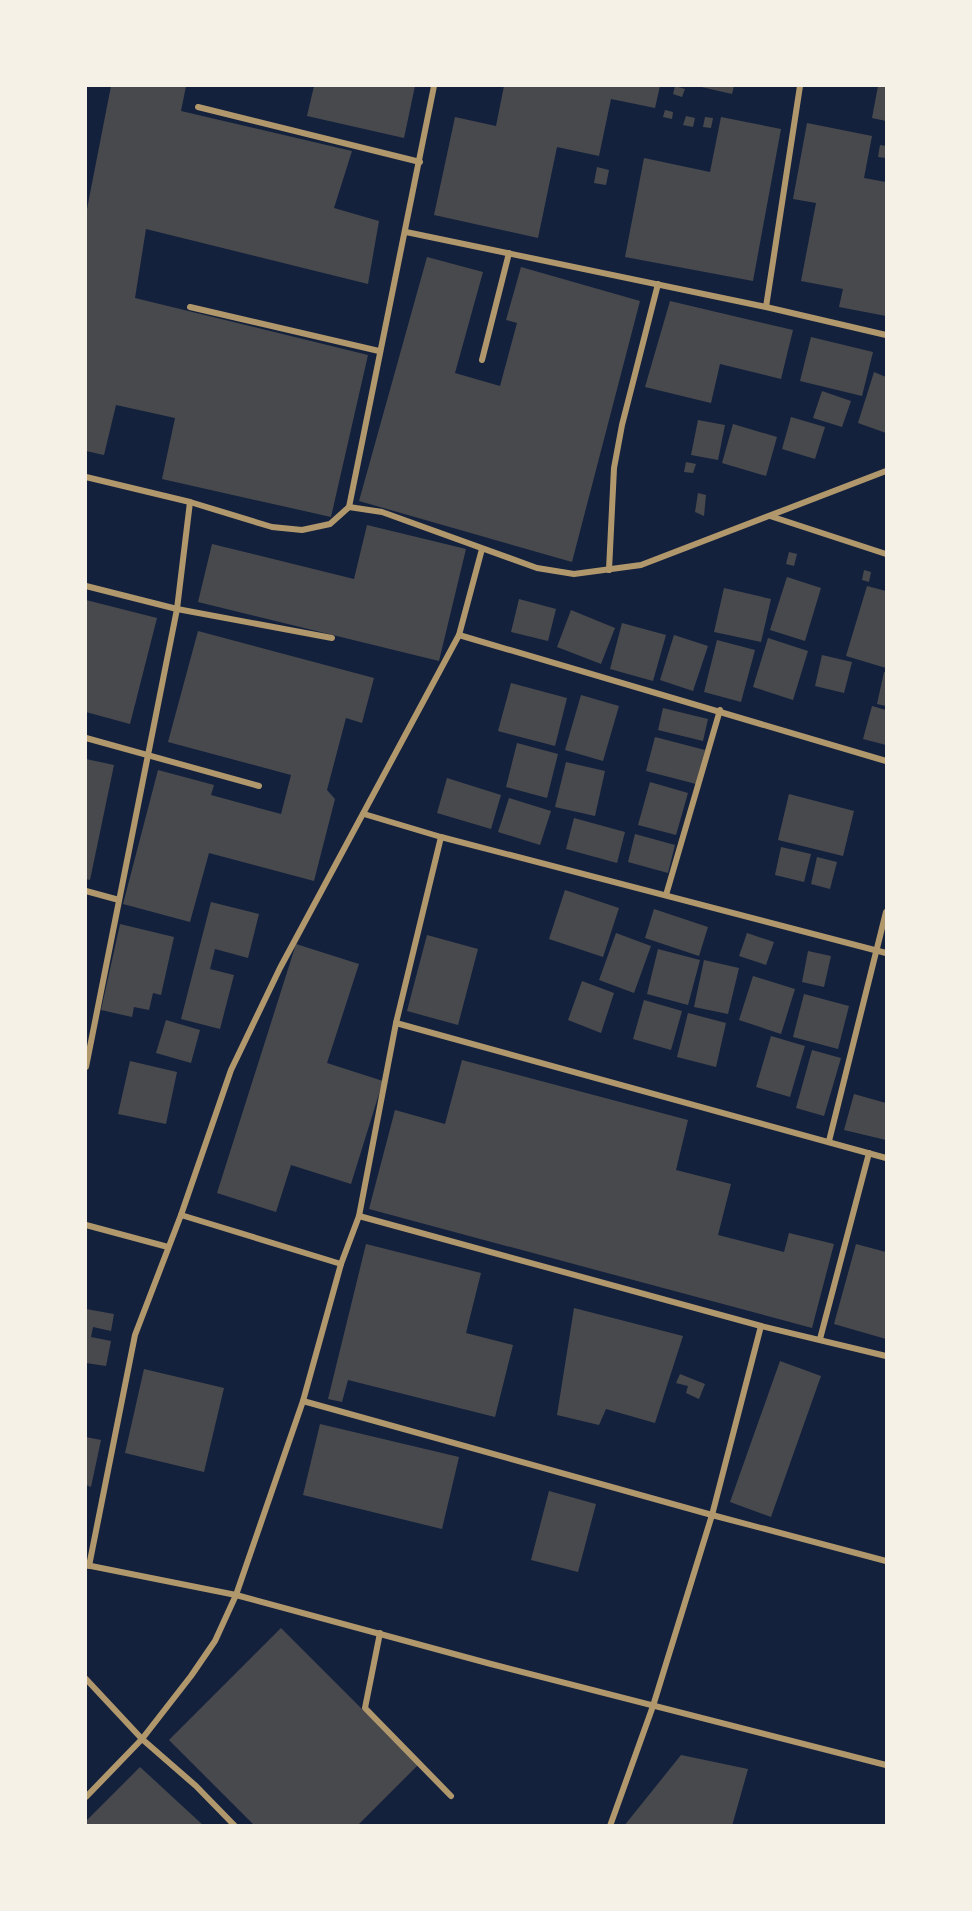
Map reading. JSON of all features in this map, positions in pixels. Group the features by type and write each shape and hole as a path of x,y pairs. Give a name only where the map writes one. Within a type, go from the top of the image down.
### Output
{"street":[{"path":"86,477 190,502 272,527 302,530 330,524 349,507 434,86"},
{"path":"766,307 800,86"},
{"path":"198,107 420,162"},
{"path":"406,232 766,307 886,335"},
{"path":"482,360 509,253"},
{"path":"609,570 614,468 622,425 658,284"},
{"path":"190,307 379,351"},
{"path":"349,507 381,512 452,535 482,549 537,568 574,574 641,565 886,471"},
{"path":"86,1067 177,609 190,502"},
{"path":"770,516 886,554"},
{"path":"482,549 459,635 280,968 231,1070 181,1215 135,1335 87,1565 236,1596 886,1765"},
{"path":"86,586 177,609 332,638"},
{"path":"459,635 720,710 886,761"},
{"path":"666,895 720,710"},
{"path":"86,738 259,786"},
{"path":"364,814 441,837 886,953"},
{"path":"86,1797 142,1739 214,1641 236,1596 303,1401 341,1264 359,1216 396,1023 441,837"},
{"path":"86,891 119,900"},
{"path":"829,1141 886,912"},
{"path":"396,1023 886,1158"},
{"path":"820,1339 869,1153"},
{"path":"181,1215 341,1264"},
{"path":"359,1216 761,1326 886,1356"},
{"path":"86,1225 168,1247"},
{"path":"610,1826 653,1706 712,1515 761,1326"},
{"path":"303,1401 886,1561"},
{"path":"380,1633 365,1708 451,1796"},
{"path":"86,1679 142,1739 196,1786 235,1826"}],"building":[{"path":"111,86 186,86 181,111 352,151 334,208 379,221 368,284 146,229 135,298 368,355 331,517 162,479 175,418 116,405 104,455 86,451 86,214"},
{"path":"314,86 415,86 404,138 307,116"},
{"path":"504,86 660,86 655,108 611,99 599,156 557,147 538,238 434,215 455,117 496,126"},
{"path":"675,86 685,89 682,97 673,94"},
{"path":"697,86 734,86 732,94"},
{"path":"878,86 886,86 886,121 872,118"},
{"path":"665,110 673,112 672,119 663,117"},
{"path":"686,116 695,118 693,127 683,125"},
{"path":"705,117 713,118 711,128 703,127"},
{"path":"721,117 781,129 753,281 625,257 644,158 710,172"},
{"path":"807,123 872,136 864,178 886,182 886,316 839,307 843,289 801,281 816,203 793,199"},
{"path":"880,145 886,146 886,158 878,157"},
{"path":"597,167 609,170 606,185 594,183"},
{"path":"427,257 483,272 455,373 500,386 517,323 506,320 521,267 640,301 572,562 359,501"},
{"path":"670,301 793,330 781,379 720,364 711,403 645,387"},
{"path":"811,337 873,352 862,396 800,381"},
{"path":"874,372 886,377 886,433 858,423"},
{"path":"822,391 851,401 842,427 813,418"},
{"path":"791,417 825,427 815,459 782,449"},
{"path":"698,420 725,425 718,460 691,455"},
{"path":"733,424 777,437 766,476 722,463"},
{"path":"686,462 696,464 693,473 684,472"},
{"path":"698,493 706,495 704,516 695,512"},
{"path":"367,525 466,549 439,661 198,602 212,544 354,579"},
{"path":"789,552 797,554 794,566 786,564"},
{"path":"864,570 871,572 869,582 862,580"},
{"path":"787,577 821,588 805,641 770,630"},
{"path":"867,586 886,591 886,668 846,656"},
{"path":"724,588 771,599 761,642 714,632"},
{"path":"519,599 556,609 548,641 511,632"},
{"path":"86,600 157,618 130,724 86,712"},
{"path":"571,610 615,628 601,664 557,647"},
{"path":"622,623 666,635 653,681 610,669"},
{"path":"198,631 374,678 362,723 346,718 327,790 335,799 314,881 209,853 190,922 123,904 158,770 214,785 211,795 281,814 291,775 168,742"},
{"path":"674,635 708,646 693,691 660,680"},
{"path":"768,638 808,651 793,700 753,687"},
{"path":"717,640 755,650 741,702 704,692"},
{"path":"822,655 852,662 844,693 815,686"},
{"path":"884,672 886,672 886,706 877,704"},
{"path":"511,683 567,698 555,746 498,731"},
{"path":"581,695 619,706 603,761 565,750"},
{"path":"872,706 886,710 886,745 863,739"},
{"path":"663,708 708,719 703,741 658,730"},
{"path":"655,737 705,750 696,784 646,771"},
{"path":"517,743 558,754 547,798 506,787"},
{"path":"86,759 114,765 90,880 86,879"},
{"path":"566,762 605,771 595,816 555,807"},
{"path":"447,778 501,795 491,829 437,813"},
{"path":"650,782 688,793 676,835 638,825"},
{"path":"789,794 854,811 843,856 778,840"},
{"path":"509,798 551,811 540,845 498,832"},
{"path":"574,818 625,832 617,863 566,849"},
{"path":"635,834 675,845 668,873 628,862"},
{"path":"781,847 811,854 804,882 775,875"},
{"path":"817,857 837,862 830,889 811,884"},
{"path":"565,890 619,908 603,957 549,939"},
{"path":"211,902 259,914 248,958 215,949 210,969 234,975 220,1029 181,1019"},
{"path":"654,909 708,927 699,956 645,938"},
{"path":"120,924 174,937 161,995 153,993 149,1010 134,1007 132,1017 101,1010"},
{"path":"616,933 651,946 634,993 599,980"},
{"path":"747,933 774,942 766,965 739,956"},
{"path":"427,935 478,949 458,1025 407,1011"},
{"path":"296,944 359,964 327,1063 383,1081 351,1184 291,1165 276,1212 217,1193"},
{"path":"658,949 700,960 688,1005 647,994"},
{"path":"808,951 831,956 824,987 802,982"},
{"path":"704,960 739,968 728,1014 694,1007"},
{"path":"753,976 795,989 781,1034 739,1020"},
{"path":"582,981 614,993 601,1033 568,1020"},
{"path":"804,994 849,1006 838,1049 793,1037"},
{"path":"644,1000 682,1011 671,1050 633,1039"},
{"path":"688,1013 726,1023 716,1067 677,1057"},
{"path":"166,1020 200,1030 191,1063 156,1053"},
{"path":"771,1036 805,1046 790,1097 756,1087"},
{"path":"812,1050 841,1058 824,1116 796,1108"},
{"path":"462,1060 688,1120 676,1170 731,1184 718,1235 784,1252 789,1233 834,1244 812,1328 369,1209 395,1110 445,1124"},
{"path":"130,1061 177,1072 166,1124 118,1114"},
{"path":"854,1094 886,1103 886,1140 844,1130"},
{"path":"366,1244 481,1273 466,1333 513,1345 495,1417 348,1380 342,1402 328,1399"},
{"path":"856,1244 886,1252 886,1339 834,1324"},
{"path":"574,1308 683,1336 655,1423 606,1409 599,1425 557,1415"},
{"path":"86,1309 114,1314 111,1331 93,1327 91,1337 111,1341 106,1366 86,1363"},
{"path":"780,1361 821,1376 771,1517 730,1502"},
{"path":"144,1369 224,1388 204,1472 125,1453"},
{"path":"680,1374 705,1384 699,1399 686,1393 688,1386 676,1383"},
{"path":"320,1424 459,1457 442,1529 303,1495"},
{"path":"86,1437 101,1440 91,1487 86,1485"},
{"path":"549,1491 596,1504 578,1572 531,1560"},
{"path":"281,1628 418,1765 357,1826 255,1826 169,1740"},
{"path":"681,1755 748,1769 732,1826 624,1826"},
{"path":"140,1767 204,1826 86,1826 86,1821"}]}
